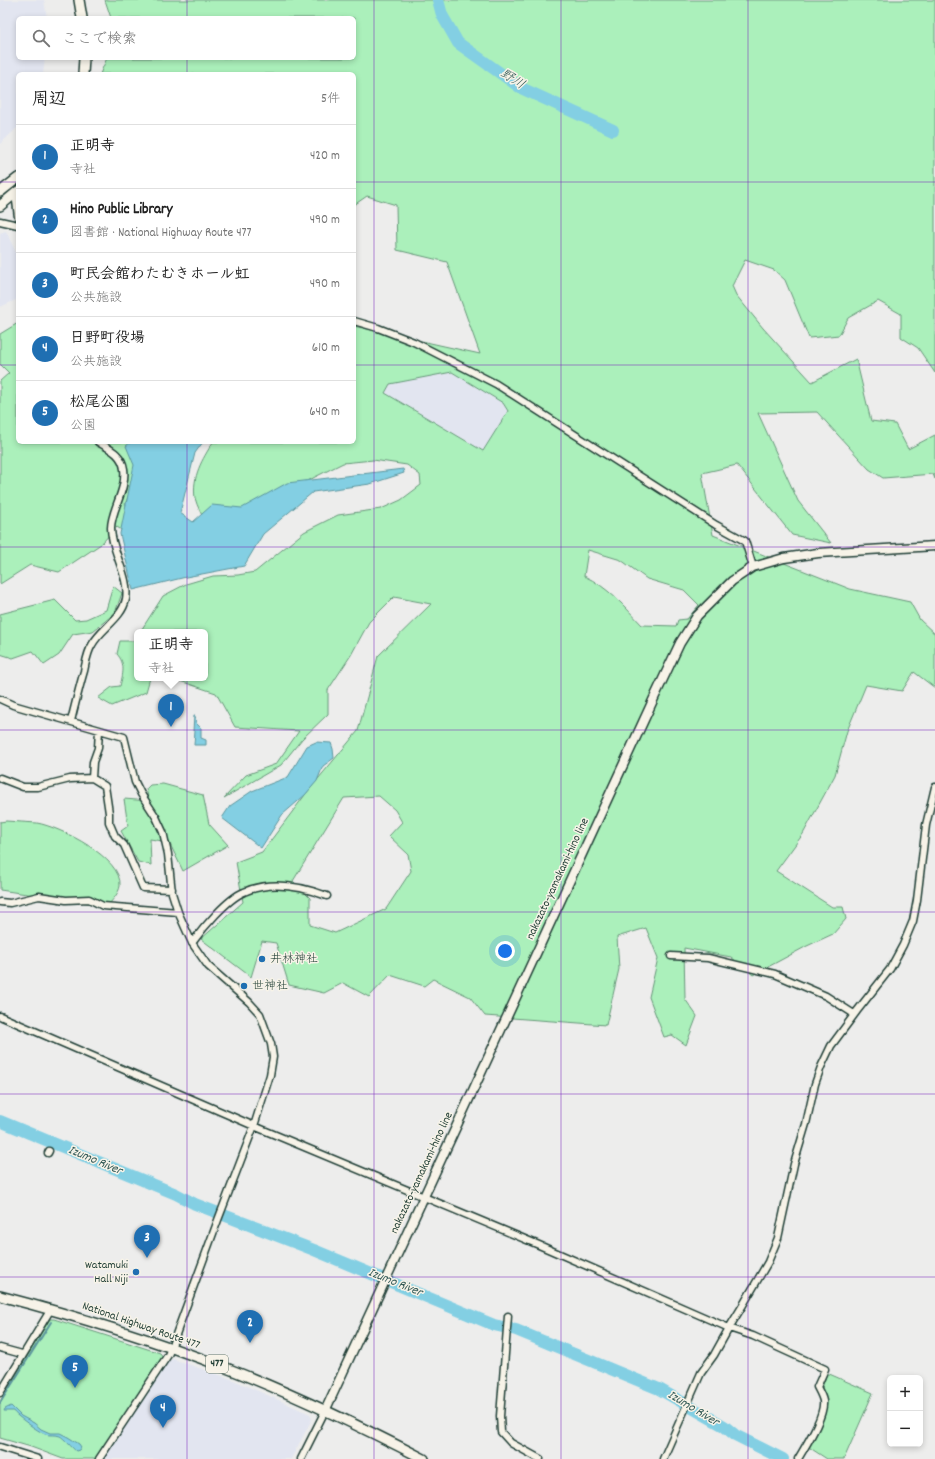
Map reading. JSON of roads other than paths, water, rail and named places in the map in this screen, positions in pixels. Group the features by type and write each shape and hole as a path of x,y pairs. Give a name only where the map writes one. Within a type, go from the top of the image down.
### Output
{"highway":[{"path":"79,0 82,16"},
{"path":"83,72 84,60"},
{"path":"0,192 16,180"},
{"path":"0,206 16,193"},
{"name":"National Highway Route 477","path":"0,1296 51,1309 105,1326 228,1368 325,1410 424,1459"}],"main road":[{"name":"nakazato-yamakami-hino line","path":"325,1410 655,696 680,643 697,616 711,600 732,581 753,567 784,558 818,553 935,546"}],"street":[{"path":"0,221 16,225"},
{"path":"356,322 414,342 496,384 745,542 753,567"},
{"path":"71,721 88,653 97,636 120,613 126,598 126,588 110,527 124,481 124,469 120,457 111,449 102,444"},
{"path":"0,699 124,737 135,782 140,794 156,817 163,832 168,854 172,890 178,912 192,943 208,966 249,1002 260,1014 268,1034 273,1057 272,1067 254,1126 223,1205 168,1355 99,1459"},
{"path":"92,778 93,762 98,748 99,730"},
{"path":"0,778 23,787 38,787 70,779 92,778 105,786 109,822 115,836 124,846 143,888 172,890"},
{"path":"663,1459 701,1373 714,1355 768,1262 778,1238 794,1164 806,1124 815,1084 821,1067 831,1046 854,1014 890,969 903,945 913,921 926,825 935,787"},
{"path":"192,943 205,926 232,899 255,887 282,885 295,886 327,896"},
{"path":"0,902 10,903 39,896 66,900 89,899 103,906 178,912"},
{"path":"671,956 708,958 775,974 826,996 854,1014"},
{"path":"0,1016 254,1126 540,1245 729,1328 753,1336 825,1369 817,1386 823,1400 823,1410 819,1422 799,1458"},
{"path":"0,1393 22,1354 51,1309"},
{"path":"508,1316 508,1334 500,1416 501,1432 511,1443 540,1459"},
{"path":"0,1348 22,1354"},
{"path":"301,1459 325,1410"},
{"path":"0,1448 38,1459"}],"water":[{"path":"128,444 202,444 195,453 180,513 193,522 212,505 242,508 287,483 403,469 404,473 370,484 313,492 263,534 244,566 186,577 133,590 120,534 134,465 126,446"},
{"path":"194,716 196,723 201,728 201,738 206,740 206,745 194,745"},
{"path":"316,742 331,743 334,758 323,766 317,781 305,795 282,815 261,848 222,818 230,806 252,791 288,777 307,746"},
{"path":"11,1406 21,1416 34,1423 41,1429 50,1433 60,1433 79,1444 81,1447 76,1451 60,1436 45,1434 13,1411 4,1411"}],"waterway":[{"name":"野川","path":"438,0 442,15 458,43 521,88 613,130"},
{"name":"Izumo River","path":"0,1121 176,1194 195,1204 314,1250 494,1325 516,1330 659,1389 724,1426 735,1435 783,1459"},
{"path":"0,1403 51,1322"}],"place":[{"name":"正明寺","path":"171,727"},
{"name":"井林神社","path":"262,959"},
{"name":"世神社","path":"244,986"},
{"name":"町民会館わたむきホール虹","path":"147,1258"},
{"name":"Watamuki Hall Niji","path":"136,1272"},
{"name":"Hino Public Library","path":"250,1343"},
{"name":"松尾公園","path":"75,1388"},
{"name":"日野町役場","path":"163,1428"}]}
